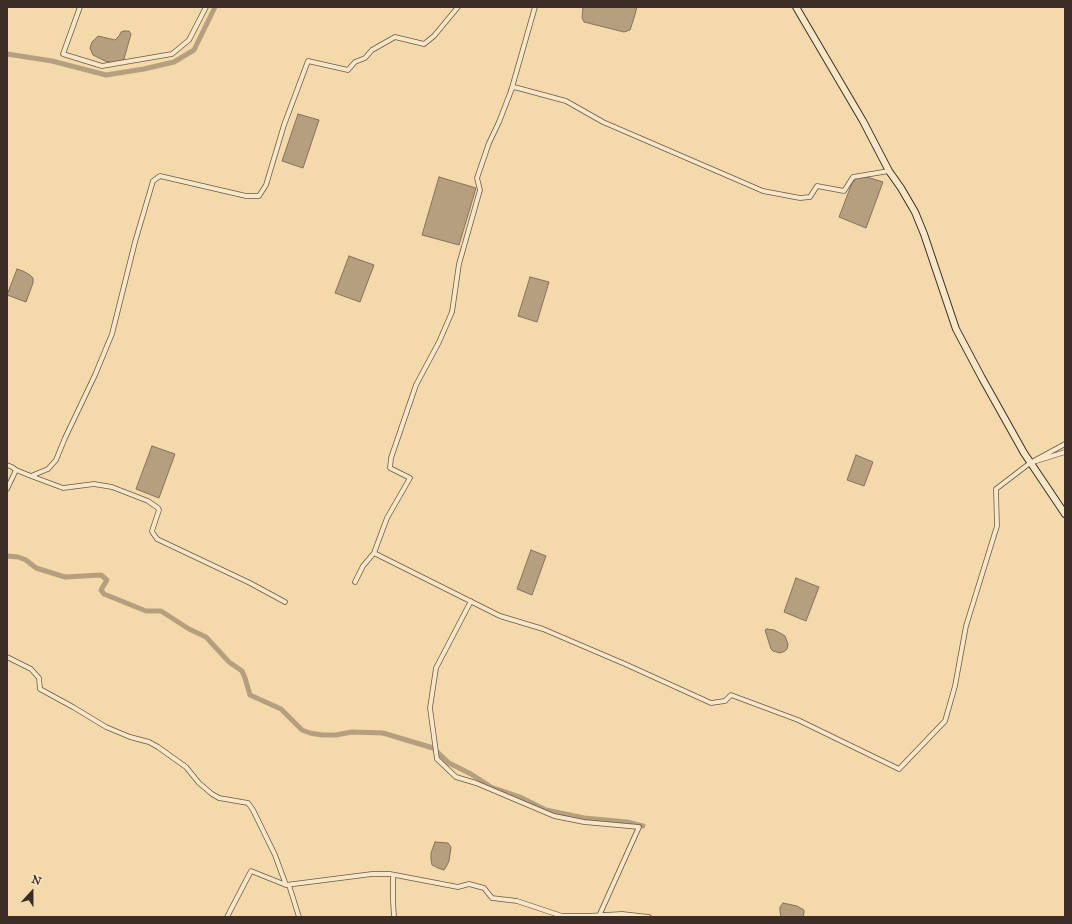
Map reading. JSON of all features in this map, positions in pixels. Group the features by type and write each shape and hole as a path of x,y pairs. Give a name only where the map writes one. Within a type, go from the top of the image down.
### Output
{"main road":[{"path":"796,7 863,121 889,171 915,212 924,234 956,329 1024,453 1065,514"}],"street":[{"path":"80,7 63,54 102,66 172,54 189,40 206,7"},
{"path":"31,476 48,469 56,460 112,334 135,242 153,181 160,176 246,196 259,196 266,185 284,125 308,61 348,70 355,62 365,58 372,50 396,37 424,44 434,36 458,7"},
{"path":"355,582 363,566 374,553 387,518 410,478 390,468 391,458 416,385 439,342 452,312 459,264 480,190 477,178 489,143 511,90 535,7"},
{"path":"511,90 514,87 566,101 603,122 763,191 800,198 810,197 816,186 844,191 853,177 889,171"},
{"path":"374,553 500,616 543,629 711,703 725,701 731,695 798,720 899,769 945,722 955,686 966,626 998,526 996,489 1030,463 1065,444"},
{"path":"1030,463 1065,452"},
{"path":"7,465 16,470 63,488 94,484 112,487 148,501 159,510 152,531 157,539 250,583 285,602"},
{"path":"7,489 16,470"},
{"path":"471,601 436,668 430,708 437,759 456,777 476,783 554,816 584,822 639,827 599,916"},
{"path":"7,657 31,669 39,678 40,689 74,707 106,727 158,746 186,767 199,783 212,794 219,798 248,803 253,810 275,855 299,917"},
{"path":"227,917 250,871 287,885 372,874 393,874 458,887 470,884 484,888 492,898 517,901 562,916 599,916 622,914 649,917"},
{"path":"393,874 394,917"}],"shaded area":[{"path":"583,7 637,7 630,30 624,32 584,22 582,18"},
{"path":"129,31 131,34 123,60 113,63 93,55 90,48 92,42 98,36 115,40 121,32"},
{"path":"298,114 319,120 303,168 282,161"},
{"path":"439,177 476,188 459,245 422,235"},
{"path":"861,177 867,177 883,182 866,228 839,217 852,183"},
{"path":"349,256 374,265 360,302 335,293"},
{"path":"17,269 33,278 33,283 26,302 7,295"},
{"path":"530,277 549,282 537,322 518,316"},
{"path":"152,446 175,454 159,498 136,489"},
{"path":"856,455 873,462 864,486 847,480"},
{"path":"531,550 546,556 532,595 517,589"},
{"path":"796,578 819,587 806,621 784,612"},
{"path":"765,630 774,630 785,636 788,644 785,651 780,653 771,649"},
{"path":"435,842 448,843 451,847 449,861 444,870 432,865 431,853"},
{"path":"783,903 797,906 804,910 803,917 781,917 780,907"}],"waterway":[{"path":"7,54 52,61 106,75 144,69 174,62 194,50 215,7"},
{"path":"7,556 18,557 26,560 36,568 65,577 101,575 107,580 101,590 104,594 146,611 161,611 189,629 206,637 229,662 242,671 250,695 281,709 302,730 322,735 336,735 352,732 383,733 433,748 449,763 471,774 491,787 520,797 546,810 584,818 627,822 643,826"}]}
